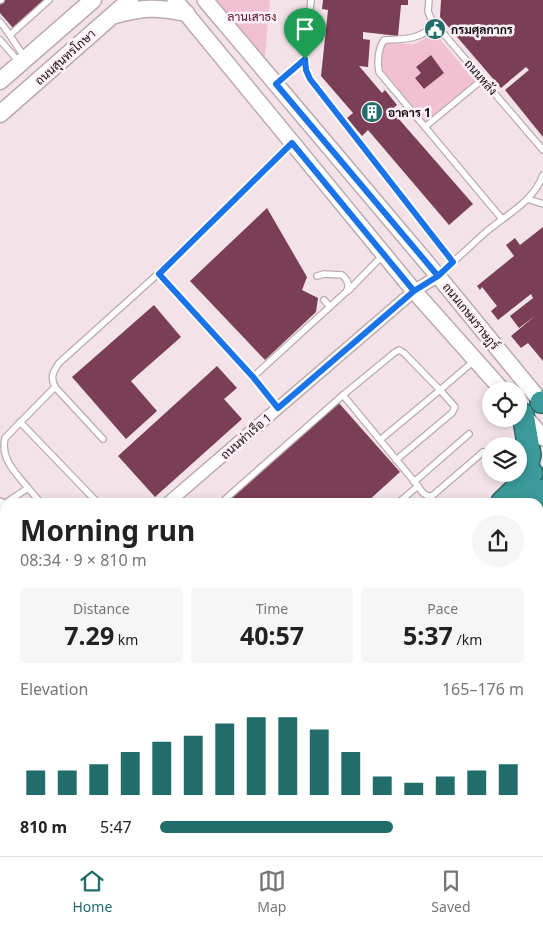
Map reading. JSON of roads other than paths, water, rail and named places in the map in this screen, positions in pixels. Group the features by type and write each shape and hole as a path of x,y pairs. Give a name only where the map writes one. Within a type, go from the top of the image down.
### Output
{"highway":[{"path":"527,440 530,455 527,467"},
{"path":"527,478 543,463"},
{"path":"506,498 523,482"}],"main road":[{"name":"ถนนสุนทรโกษา","path":"0,81 93,0"},
{"name":"ถนนสุนทรโกษา","path":"0,114 130,0"},
{"path":"111,16 134,10 156,8 186,13"}],"street":[{"name":"ถนนเกษมราษฎร์","path":"175,0 414,291 495,382"},
{"name":"ถนนเกษมราษฎร์","path":"205,0 438,276 542,403"},
{"name":"ถนนท่าเรือ 1","path":"174,498 414,291 438,276"},
{"path":"527,418 543,438"}],"lane":[{"path":"11,34 49,0"},
{"path":"311,0 305,59 306,70 310,79 453,262"},
{"name":"ถนนหลัง","path":"429,0 428,10 431,19 543,150"},
{"path":"0,22 11,34 23,61"},
{"path":"436,24 418,37 384,40 380,45 379,72 502,220"},
{"path":"0,40 23,61"},
{"path":"276,84 305,59"},
{"path":"425,127 483,79"},
{"path":"103,439 55,387 52,381 52,374 59,363 159,274 292,143"},
{"path":"438,276 538,188 543,175"},
{"path":"526,199 543,204"},
{"path":"253,377 346,292 384,254"},
{"path":"159,274 253,377 278,408"},
{"path":"317,276 324,274 342,275 348,281 346,292"},
{"path":"324,300 330,307"},
{"path":"227,498 343,395 399,350 455,407 454,411 396,460"},
{"path":"380,440 475,360"},
{"path":"37,498 8,463 4,453 5,438 55,387"},
{"path":"343,395 424,495 432,496 482,453"},
{"path":"20,422 93,498"},
{"path":"403,498 469,434"},
{"path":"14,498 28,488"}],"place":[{"name":"กรมศุลกากร","path":"435,29"},
{"name":"อาคาร 1","path":"372,112"}],"park label":[{"name":"ลานเสาธง","path":"252,16"}]}
